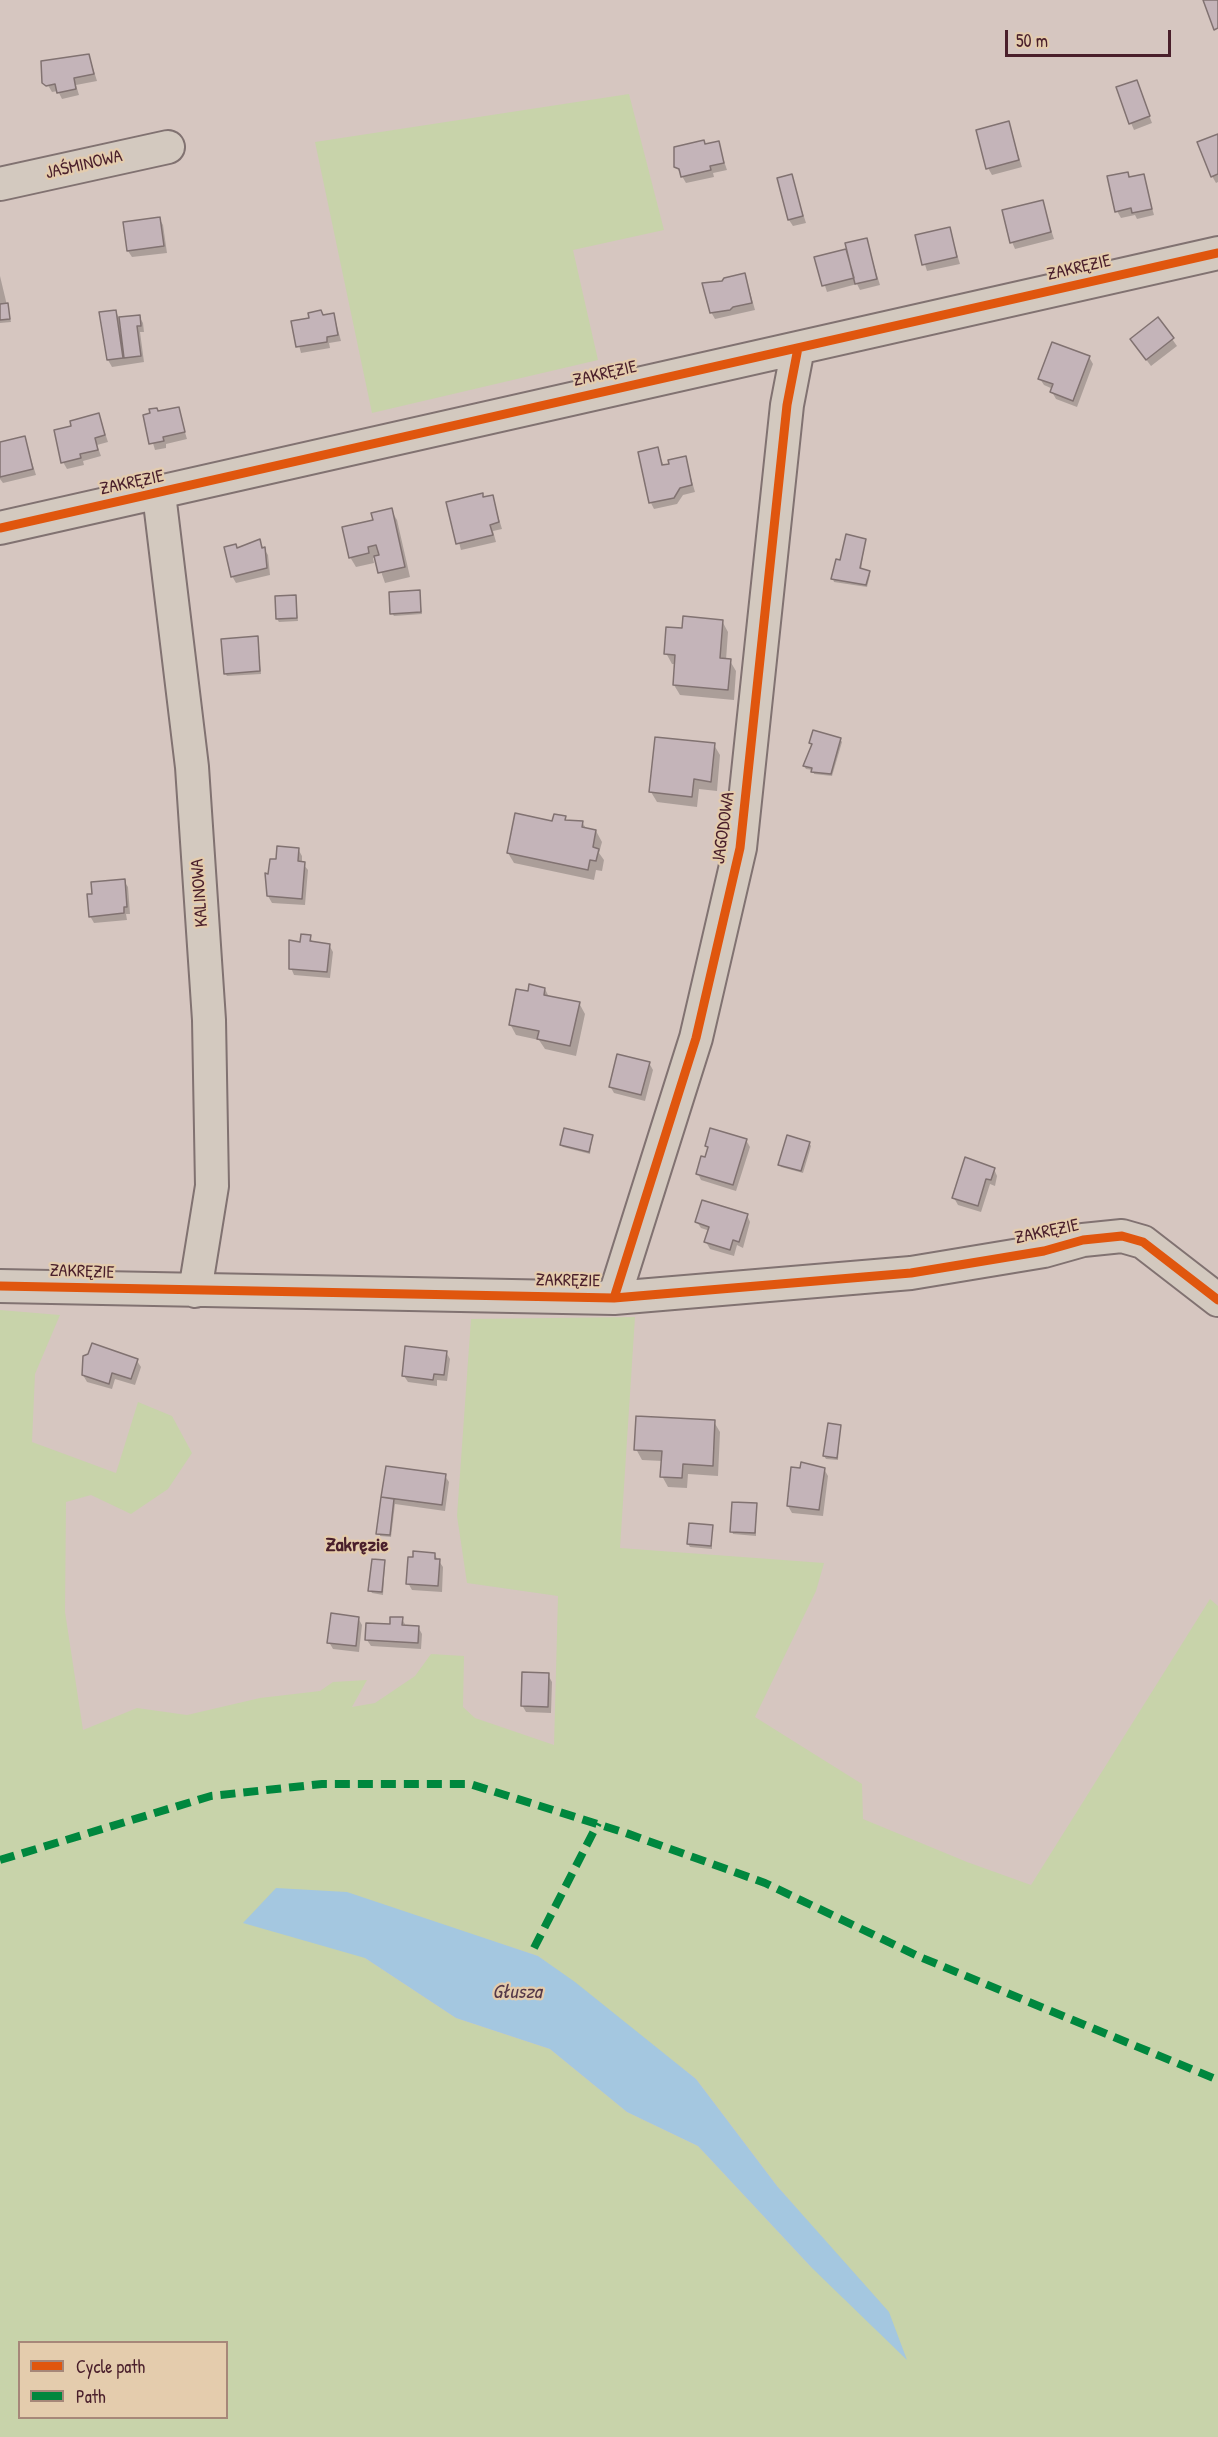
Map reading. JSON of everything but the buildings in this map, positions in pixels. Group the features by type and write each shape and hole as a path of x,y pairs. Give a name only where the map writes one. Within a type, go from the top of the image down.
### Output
{"street":[{"name":"JAŚMINOWA","path":"0,184 168,147"},
{"name":"ZAKRĘZIE","path":"0,528 159,494 1218,253"},
{"name":"JAGODOWA","path":"614,1298 696,1038 740,848 786,405 798,348"},
{"name":"KALINOWA","path":"159,494 192,767 209,1020 212,1186 195,1291"},
{"name":"ZAKRĘZIE","path":"0,1286 614,1298 911,1274 1044,1251 1083,1240 1122,1236 1143,1242 1218,1300"}],"green space":[{"path":"629,94 664,230 573,250 598,360 372,413 315,142"},
{"path":"0,1310 60,1315 35,1374 32,1442 116,1473 138,1402 172,1416 192,1453 168,1489 131,1514 91,1495 66,1502 65,1612 83,1730 137,1708 187,1715 260,1698 320,1691 333,1682 367,1680 352,1707 375,1703 415,1676 431,1654 464,1656 463,1707 475,1718 554,1745 558,1596 467,1583 457,1516 471,1319 635,1317 620,1548 824,1563 816,1591 755,1717 862,1784 863,1819 967,1862 1031,1885 1210,1599 1218,1606 1218,2437 0,2437","holes":["473,1935 538,1956 696,2079 777,2186 828,2245 812,2268 698,2146 627,2112 550,2049 456,2018 365,1958"]}],"water":[{"name":"Głusza","path":"276,1888 347,1892 538,1956 575,1982 696,2079 777,2186 889,2312 907,2360 812,2268 698,2146 627,2112 550,2049 456,2018 365,1958 243,1923"}],"marked path":[{"path":"0,1860 211,1796 322,1784 470,1784 626,1833 765,1883 920,1957 1218,2080"},
{"path":"534,1948 598,1823"}],"cycle path":[{"path":"0,528 1218,253"},
{"path":"614,1298 696,1038 740,848 787,405 798,348"},
{"path":"0,1286 614,1298 911,1273 1044,1251 1083,1240 1122,1236 1143,1242 1218,1300"}],"district":[{"name":"Zakręzie","path":"357,1546"}]}
